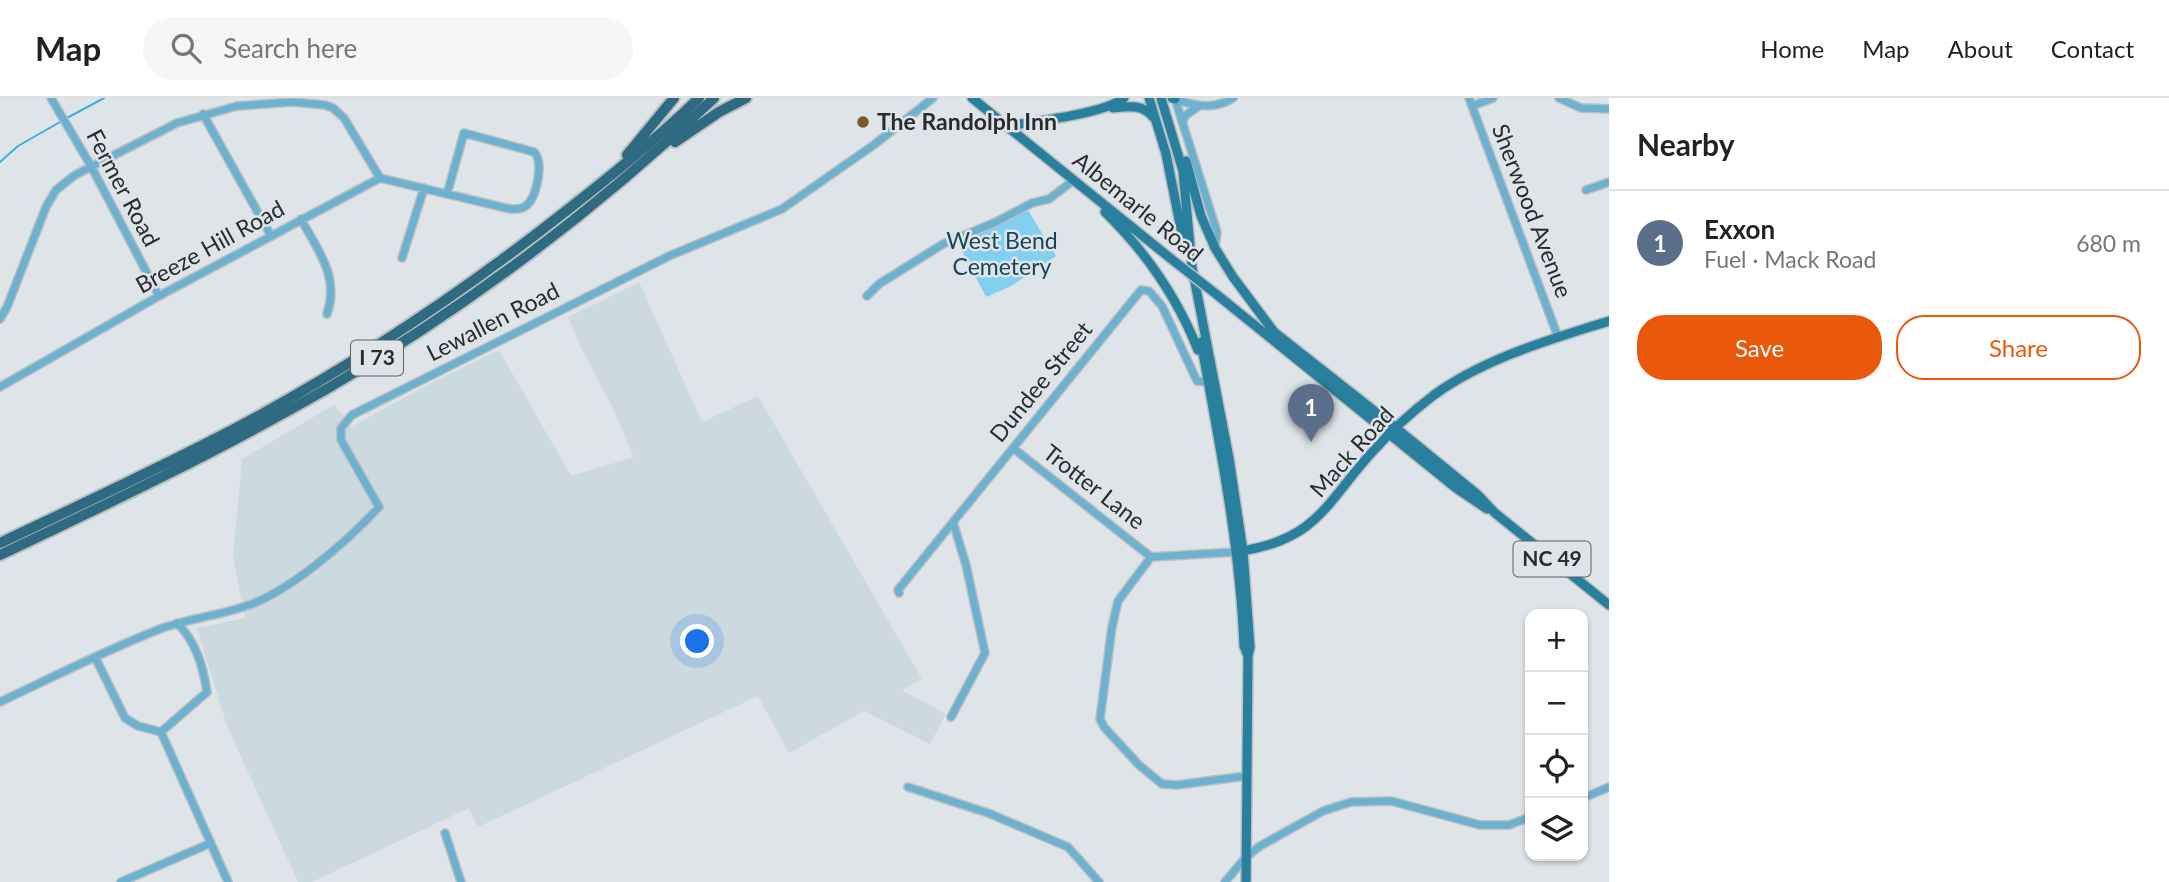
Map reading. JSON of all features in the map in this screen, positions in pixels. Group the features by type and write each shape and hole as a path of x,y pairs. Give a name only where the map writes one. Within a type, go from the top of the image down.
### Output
{"highway":[{"path":"600,184 646,135 674,98"},
{"name":"I 73","path":"0,543 190,452 377,346 474,281 600,184 699,98"},
{"name":"I 73","path":"0,555 187,465 329,387 457,305 533,251 624,179 714,98"},
{"path":"624,179 719,111 747,98"}],"main road":[{"name":"Albemarle Road","path":"972,98 1285,352 1392,431"},
{"path":"1008,126 1097,109 1124,98"},
{"path":"1149,98 1183,218 1229,458 1240,551 1244,646 1248,656 1246,882"},
{"path":"1161,98 1183,172 1183,218 1207,382 1240,551"},
{"path":"1097,109 1139,107 1148,111 1158,123"},
{"name":"NC 49","path":"1169,122 1177,129 1201,216 1216,248 1253,307 1282,340 1392,431 1478,495 1495,513 1609,605"},
{"path":"1097,199 1105,212 1125,231 1154,268 1182,316 1205,366"},
{"name":"Albemarle Road","path":"1247,319 1282,340"},
{"name":"Mack Road","path":"1240,551 1274,544 1308,526 1333,502 1392,431 1451,383 1499,359 1609,321"}],"street":[{"name":"Fermer Road","path":"51,98 91,166 159,296"},
{"name":"Lewallen Road","path":"0,702 134,639 177,623 245,607 270,596 340,545 379,507 341,440 341,428 352,415 669,256 782,209 933,98"},
{"path":"1174,99 1200,106 1213,106 1233,98"},
{"path":"1470,102 1493,98"},
{"path":"1559,98 1581,108 1609,109"},
{"path":"1174,99 1217,233 1216,248"},
{"name":"Sherwood Avenue","path":"1470,102 1558,337"},
{"path":"0,319 51,197 64,183 91,166 177,123 203,114 257,104 325,105 344,118 380,178 447,194 519,209 526,206 532,198 540,165 538,156 534,152 464,133 447,194"},
{"path":"1182,122 1186,115 1200,106"},
{"path":"203,114 271,236"},
{"name":"Breeze Hill Road","path":"0,387 159,296 380,178"},
{"path":"867,296 878,284 943,244 996,222 1032,203 1049,199 1073,180"},
{"path":"1586,190 1609,182"},
{"path":"402,258 424,188"},
{"path":"301,219 331,278 331,303 327,314"},
{"name":"Dundee Street","path":"899,593 898,590 1141,290 1149,291 1162,306 1197,381 1207,382"},
{"name":"Trotter Lane","path":"1013,448 1150,557"},
{"path":"951,716 985,653 966,565 953,522"},
{"path":"1240,551 1150,557 1118,601 1110,638 1100,719 1139,765 1162,784 1177,785 1247,776"},
{"path":"161,732 192,708 207,692 194,647 177,623"},
{"path":"95,657 125,718 138,726 161,732"},
{"path":"161,732 228,882"},
{"path":"908,787 988,813 1068,847 1099,882"},
{"path":"1588,796 1609,787"},
{"path":"1226,882 1260,846 1323,811 1351,802 1391,801 1480,824 1509,825 1525,819"},
{"path":"445,833 461,882"},
{"path":"121,882 211,844"}],"shaded area":[{"path":"639,282 702,422 758,396 922,679 902,690 946,714 930,744 864,711 789,753 758,696 478,827 469,808 312,882 298,882 227,726 197,628 245,618 233,556 242,459 334,405 352,426 499,350 571,476 634,457 568,317"}],"green space":[{"name":"West Bend Cemetery","path":"1026,207 1056,256 1011,286 986,297 958,243"}],"waterway":[{"path":"65,119 104,98"},
{"path":"0,162 18,146 60,122"}],"place":[{"name":"The Randolph Inn","path":"863,122"},
{"name":"Exxon","path":"1311,442"}]}
